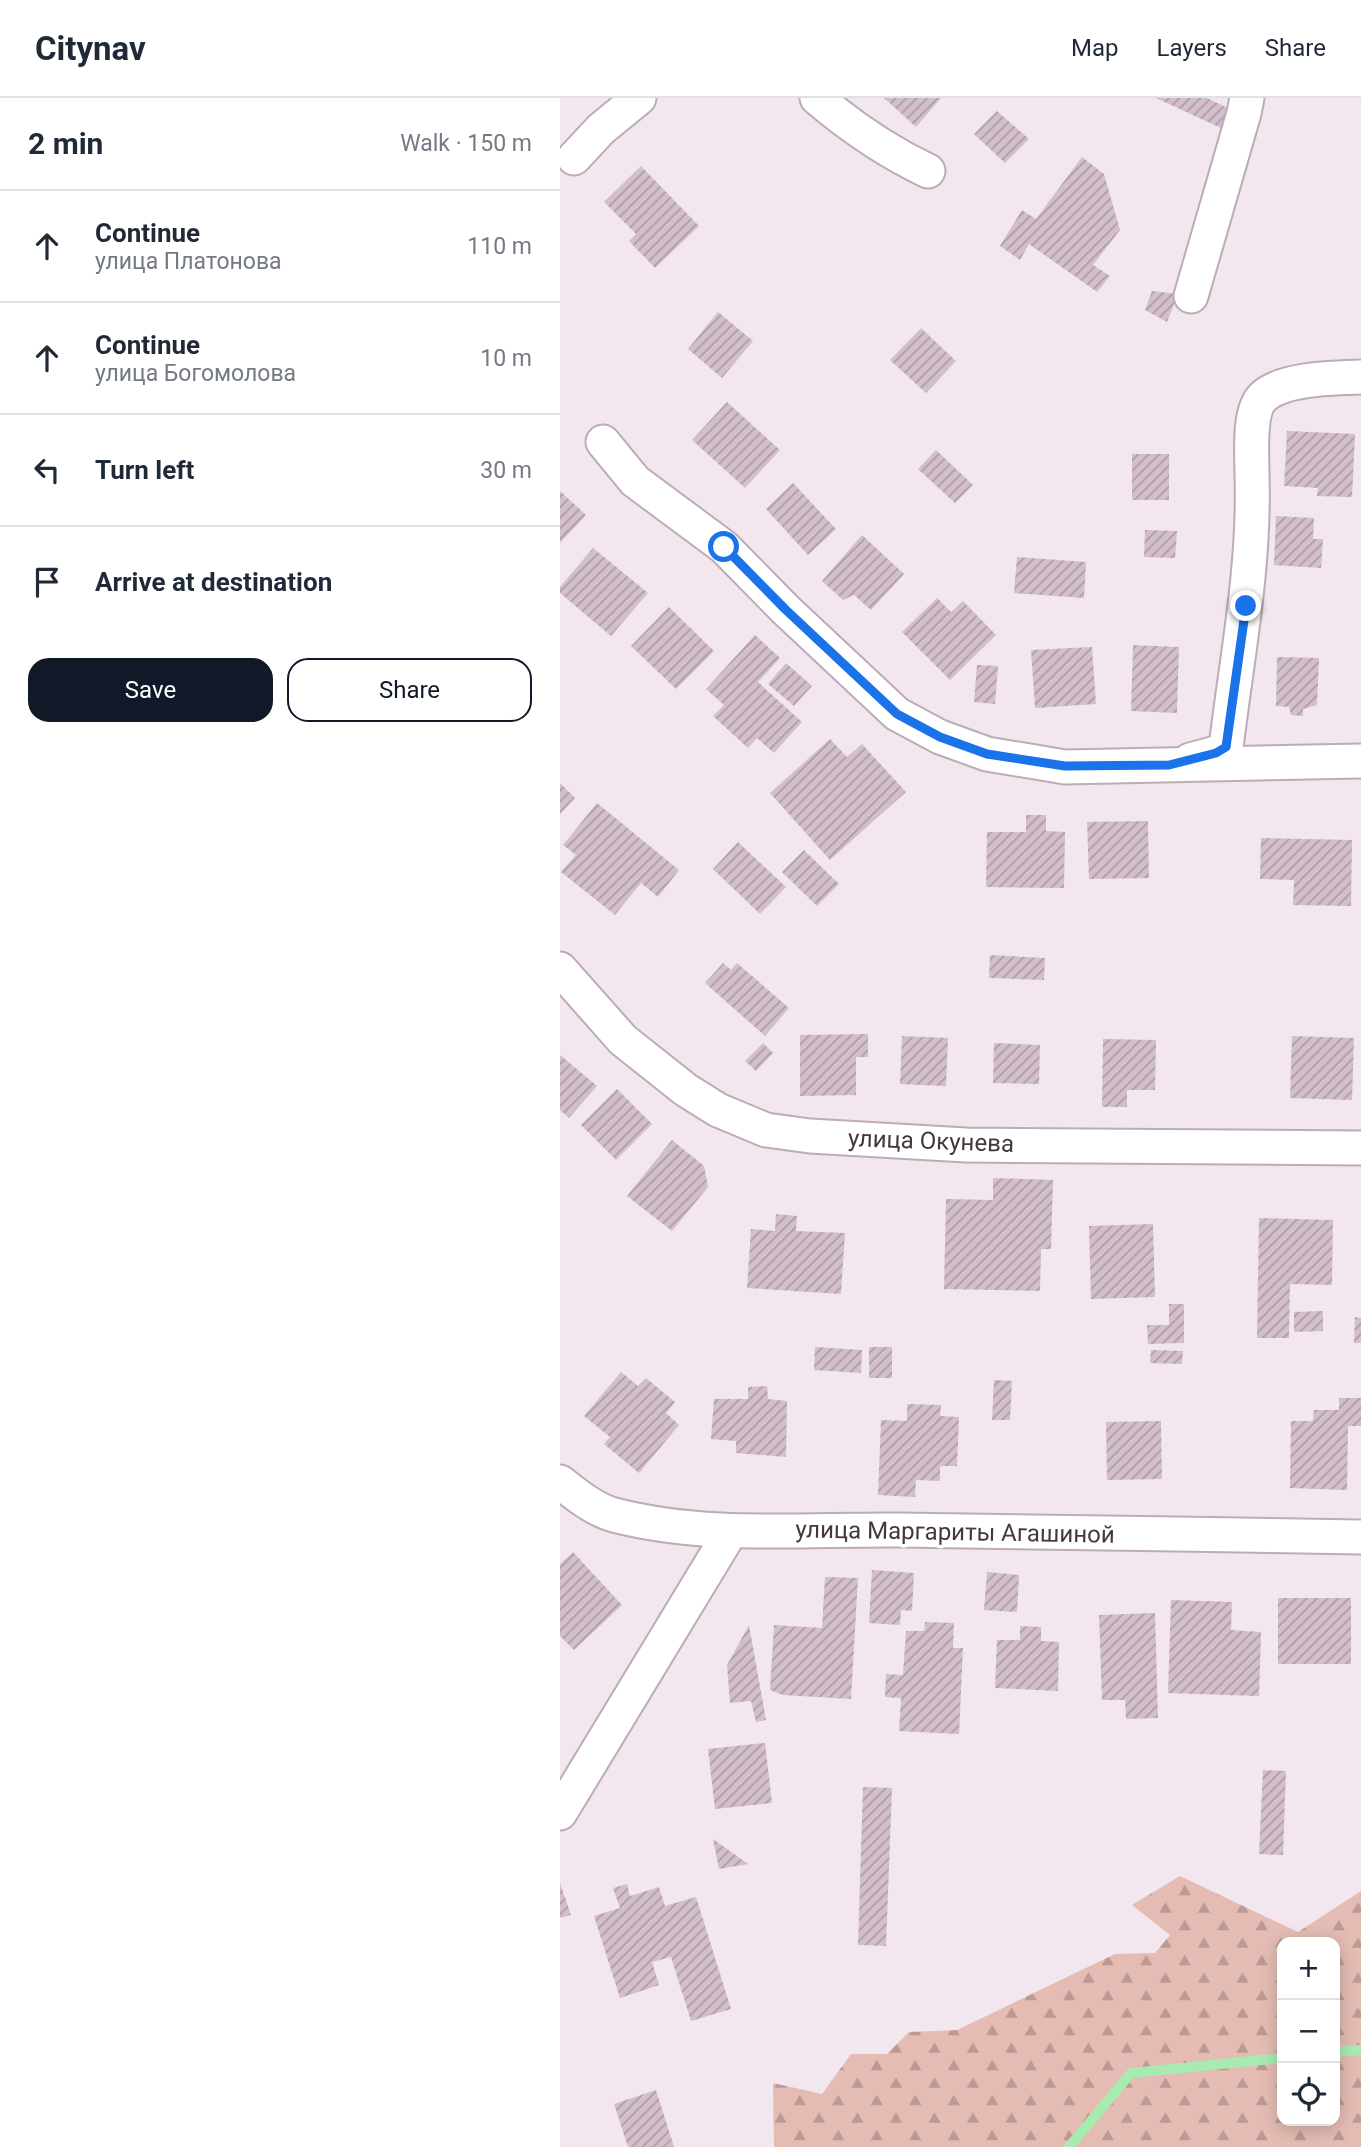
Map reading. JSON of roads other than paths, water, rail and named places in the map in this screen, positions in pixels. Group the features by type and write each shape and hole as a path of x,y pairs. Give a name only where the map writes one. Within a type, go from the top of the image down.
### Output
{"street":[{"path":"574,158 601,129 639,98"},
{"path":"817,98 844,121 901,158 928,171"},
{"path":"1191,296 1247,98"},
{"path":"1169,765 1216,753 1226,747 1237,654 1246,606 1253,492 1251,446 1255,412 1262,398 1286,384 1361,377"},
{"path":"603,442 635,481 724,547 786,610 897,714 940,737 987,754 1065,766 1345,761"},
{"path":"1228,728 1236,751 1265,757 1345,761"},
{"name":"улица Окунева","path":"560,969 623,1040 675,1082 718,1110 766,1130 810,1136 966,1144 1361,1148"},
{"name":"улица Маргариты Агашиной","path":"560,1482 611,1514 732,1531 898,1530 1361,1537"},
{"path":"560,1813 732,1531"}],"waterway":[{"path":"1340,2052 1361,2050"},
{"path":"1069,2147 1131,2073 1277,2058"}]}
